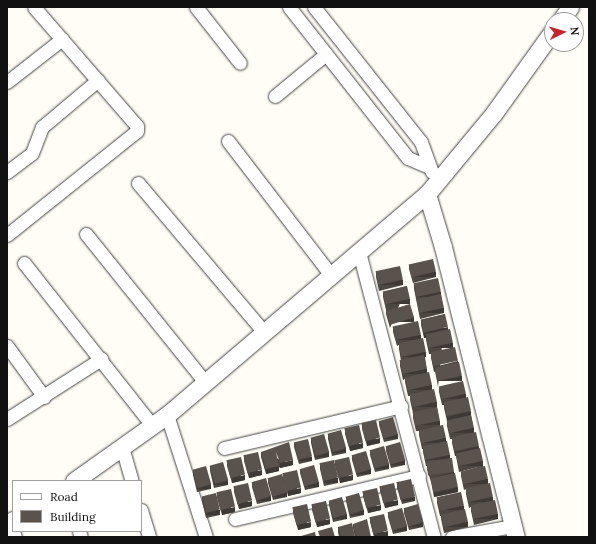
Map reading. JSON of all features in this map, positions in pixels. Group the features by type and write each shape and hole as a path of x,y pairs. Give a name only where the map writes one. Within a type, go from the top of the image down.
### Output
{"street":[{"path":"7,235 136,135 137,126 34,7"},
{"path":"196,7 240,62"},
{"path":"307,7 293,11 408,158 434,174"},
{"path":"314,7 421,142 434,174"},
{"path":"7,82 62,39"},
{"path":"75,480 167,415 427,194 434,174 494,113 544,43"},
{"path":"275,96 326,54"},
{"path":"7,172 32,153 42,127 98,80"},
{"path":"228,141 331,275"},
{"path":"138,182 264,332"},
{"path":"427,194 445,254 515,532 452,537"},
{"path":"86,234 205,382"},
{"path":"358,252 401,406 434,537"},
{"path":"24,263 152,425"},
{"path":"7,346 44,397"},
{"path":"7,419 44,397 101,359"},
{"path":"224,448 401,406"},
{"path":"167,415 206,537"},
{"path":"122,447 132,480"},
{"path":"235,519 419,476"},
{"path":"142,513 149,537"}],"building":[{"path":"433,259 436,272 412,277 409,265"},
{"path":"400,266 403,280 378,285 376,271"},
{"path":"438,278 441,292 416,297 414,283"},
{"path":"407,286 410,299 386,304 383,292"},
{"path":"441,294 444,308 419,313 417,299"},
{"path":"410,304 414,317 390,325 386,311"},
{"path":"445,314 448,327 424,332 421,320"},
{"path":"418,321 421,335 395,340 393,326"},
{"path":"450,329 453,343 428,348 426,334"},
{"path":"423,338 426,352 401,357 399,343"},
{"path":"455,347 458,361 433,366 431,352"},
{"path":"424,355 427,369 402,374 400,360"},
{"path":"459,362 462,376 437,381 435,367"},
{"path":"429,372 432,385 408,390 405,378"},
{"path":"463,381 466,394 442,399 439,387"},
{"path":"434,389 437,402 413,407 410,395"},
{"path":"468,397 471,411 446,416 444,402"},
{"path":"437,407 440,421 415,426 413,412"},
{"path":"471,415 474,428 450,433 447,421"},
{"path":"393,417 398,434 384,438 379,421"},
{"path":"376,420 380,438 365,441 361,423"},
{"path":"359,425 363,443 348,446 344,428"},
{"path":"443,425 446,438 422,443 419,431"},
{"path":"341,430 346,448 333,452 328,434"},
{"path":"476,432 479,446 454,451 452,437"},
{"path":"324,434 329,452 316,456 311,438"},
{"path":"308,439 312,457 298,460 294,442"},
{"path":"447,441 450,455 425,460 423,446"},
{"path":"289,442 293,460 280,463 276,452 279,466 266,469 261,452"},
{"path":"400,442 405,460 391,464 386,446"},
{"path":"384,446 389,464 375,468 370,450"},
{"path":"480,448 483,461 459,466 456,454"},
{"path":"366,451 371,469 357,473 352,455"},
{"path":"258,452 262,470 247,473 243,455"},
{"path":"241,457 245,475 230,478 226,460"},
{"path":"349,457 353,475 338,478 334,460"},
{"path":"452,458 454,472 428,475 426,462"},
{"path":"334,460 338,478 323,481 319,463"},
{"path":"223,462 228,480 215,484 210,466"},
{"path":"314,465 319,482 305,486 300,469"},
{"path":"206,466 211,484 198,488 193,470"},
{"path":"485,466 488,479 464,484 461,472"},
{"path":"297,470 301,488 286,491 282,473"},
{"path":"455,473 458,487 433,492 431,478"},
{"path":"282,474 287,492 273,496 268,478"},
{"path":"266,478 271,496 257,500 252,482"},
{"path":"411,479 415,497 400,500 396,482"},
{"path":"248,483 252,501 237,504 233,486"},
{"path":"394,483 398,500 383,503 379,486"},
{"path":"490,483 493,497 468,502 466,488"},
{"path":"377,488 381,505 366,508 362,491"},
{"path":"231,489 235,507 220,510 216,492"},
{"path":"461,492 464,506 439,511 437,497"},
{"path":"216,493 220,510 206,513 202,496"},
{"path":"359,493 364,510 351,514 346,497"},
{"path":"342,497 347,514 334,518 329,501"},
{"path":"495,500 498,514 473,519 471,505"},
{"path":"326,501 330,519 315,522 311,504"},
{"path":"307,504 311,522 296,525 292,507"},
{"path":"418,504 423,522 409,526 404,508"},
{"path":"402,508 407,526 393,530 388,512"},
{"path":"465,509 468,522 444,527 441,515"},
{"path":"384,514 388,531 373,534 369,517"},
{"path":"367,519 371,537 357,537 353,524"},
{"path":"352,523 355,537 341,537 338,527"},
{"path":"332,527 335,537 320,537 318,531"},
{"path":"315,532 316,537 301,536"}]}
